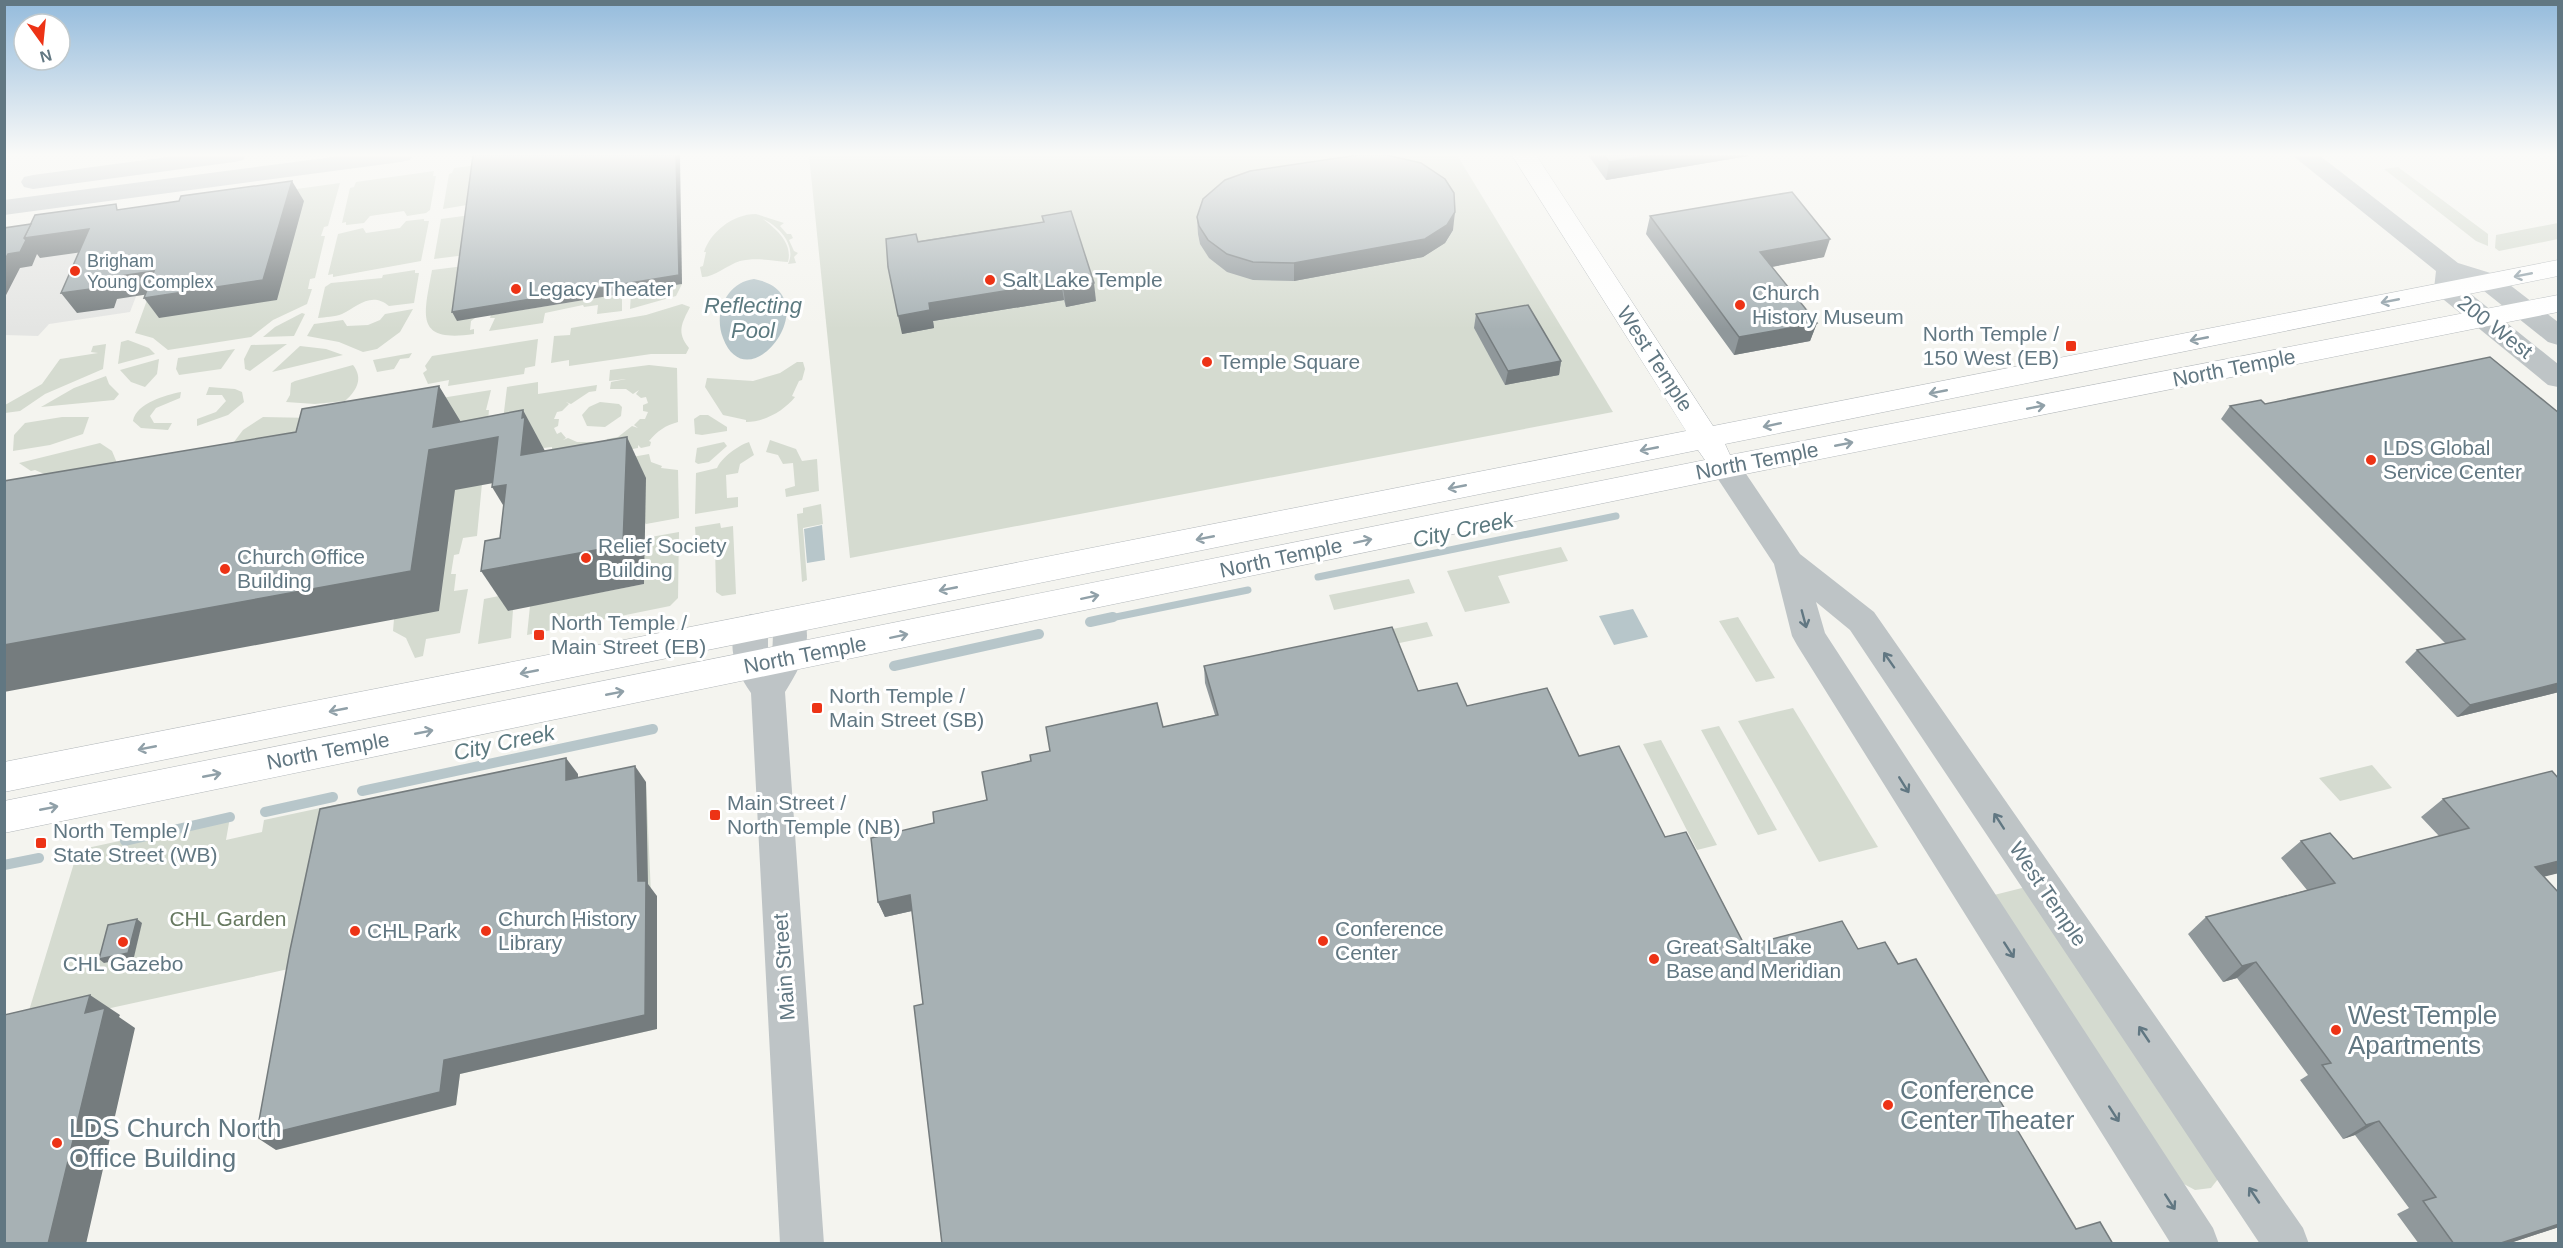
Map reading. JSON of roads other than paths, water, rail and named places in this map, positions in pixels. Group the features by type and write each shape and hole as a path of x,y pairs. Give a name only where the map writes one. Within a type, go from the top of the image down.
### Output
{"main road":[{"name":"West Temple","path":"1561,213 1725,467"},
{"name":"North Temple","path":"4,777 1706,438 2448,279 2488,281 2559,268"},
{"name":"North Temple","path":"4,817 769,671 1725,467 2559,304"}],"street":[{"name":"200 West","path":"2372,213 2448,279 2486,320 2559,378"},
{"name":"200 West","path":"2488,281 2559,336"},
{"name":"West Temple","path":"1725,467 1789,562 1862,621 2288,1244"},
{"name":"West Temple","path":"1789,562 1809,636 2197,1244"},
{"name":"Main Street","path":"769,671 789,621"},
{"name":"Main Street","path":"751,627 769,671 802,1244"}],"water":[{"name":"Reflecting Pool","path":"754,279 776,288 786,304 785,322 777,339 765,353 750,359 735,356 723,338 720,319 721,309 730,292 745,281"},
{"path":"822,525 825,560 807,563 804,529"},
{"path":"1633,609 1648,637 1614,645 1599,616"}],"waterway":[{"name":"City Creek","path":"1318,577 1616,516"},
{"name":"City Creek","path":"1106,619 1248,590"},
{"name":"City Creek","path":"1090,622 1113,617"},
{"name":"City Creek","path":"894,666 1039,634"},
{"name":"City Creek","path":"362,791 653,729"},
{"name":"City Creek","path":"265,812 333,797"},
{"name":"City Creek","path":"125,841 230,817"},
{"name":"City Creek","path":"4,865 39,858"}],"place":[{"name":"Brigham Young Complex","path":"75,271"},
{"name":"Salt Lake Temple","path":"990,280"},
{"name":"Legacy Theater","path":"516,289"},
{"name":"Church History Museum","path":"1740,305"},
{"name":"North Temple / 150 West (EB)","path":"2071,346"},
{"name":"Temple Square","path":"1207,362"},
{"name":"LDS Global Service Center","path":"2371,460"},
{"name":"Relief Society Building","path":"586,558"},
{"name":"Church Office Building","path":"225,569"},
{"name":"North Temple / Main Street (EB)","path":"539,635"},
{"name":"North Temple / Main Street (SB)","path":"817,708"},
{"name":"Main Street / North Temple (NB)","path":"715,815"},
{"name":"North Temple / State Street (WB)","path":"41,843"},
{"name":"CHL Park","path":"355,931"},
{"name":"Church History Library","path":"486,931"},
{"name":"Conference Center","path":"1323,941"},
{"name":"CHL Gazebo","path":"123,942"},
{"name":"Great Salt Lake Base and Meridian","path":"1654,959"},
{"name":"West Temple Apartments","path":"2336,1030"},
{"name":"Conference Center Theater","path":"1888,1105"},
{"name":"LDS Church North Office Building","path":"57,1143"}],"park label":[{"name":"CHL Garden","path":"228,919"}]}
